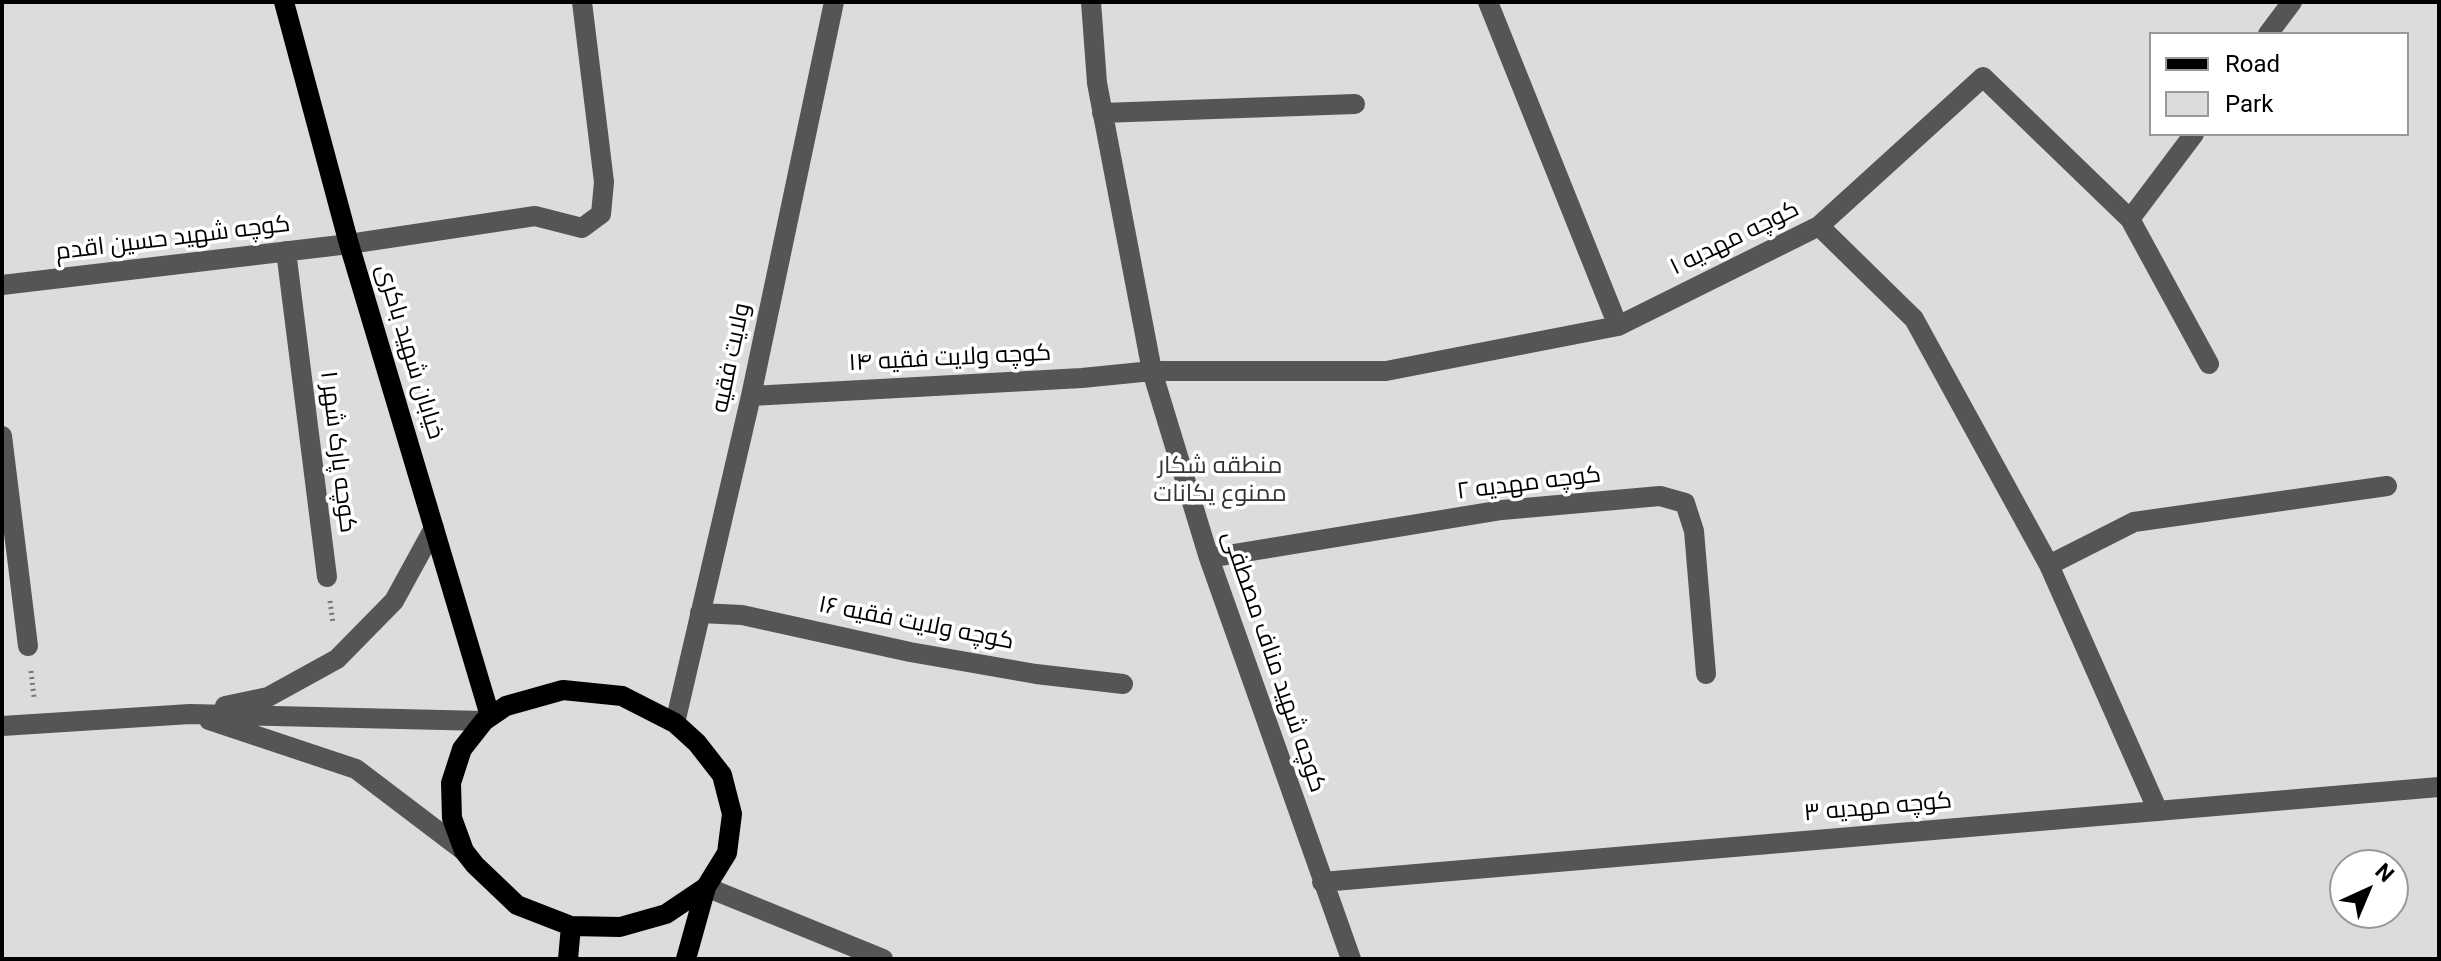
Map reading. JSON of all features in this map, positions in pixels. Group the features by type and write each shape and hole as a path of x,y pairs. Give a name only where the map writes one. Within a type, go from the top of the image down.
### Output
{"main road":[{"name":"خیابان شهید باکری","path":"284,2 349,244 487,719"},
{"path":"686,959 706,887 727,853 732,814 722,775 697,743 675,723 622,696 563,690 506,706 487,719 462,749 451,783 452,818 464,851 517,905 571,926 620,927 666,914 706,887"},
{"path":"568,959 571,926"}],"street":[{"name":"کوچه شهید حسین اقدم","path":"2,285 349,244 535,216 582,228 601,214 604,182 582,2"},
{"name":"ولایت فقیه","path":"675,723 751,396 834,2"},
{"name":"کوچه شهید مناف مصطفی","path":"1091,2 1097,83 1152,371 1209,558 1351,959"},
{"path":"1488,2 1618,326"},
{"path":"2270,32 2292,2"},
{"name":"کوچه مهدیه ۱","path":"1152,371 1386,371 1618,326 1819,226 1983,77 2130,219"},
{"path":"1102,113 1355,104"},
{"path":"2192,136 2130,219 2209,364"},
{"path":"1819,226 1914,319 2049,565 2158,811"},
{"name":"کوچه پارک شهر ۱","path":"286,251 327,577"},
{"name":"کوچه ولایت فقیه ۱۴","path":"751,396 1082,378 1152,371"},
{"path":"2,436 28,646"},
{"path":"2049,565 2134,522 2387,486"},
{"name":"کوچه مهدیه ۲","path":"1209,558 1502,510 1660,496 1685,503 1694,531 1706,674"},
{"path":"190,714 268,697 337,659 394,601 434,528"},
{"name":"کوچه ولایت فقیه ۱۶","path":"700,613 742,615 910,652 1036,674 1123,684"},
{"path":"190,714 356,769 464,851"},
{"path":"2,726 190,714 487,719"},
{"name":"کوچه مهدیه ۳","path":"1322,882 2439,787"},
{"path":"706,887 883,959"}],"path":[{"path":"327,577 337,659"},
{"path":"28,646 37,722"}],"green space":[{"name":"منطقه شکار ممنوع یکانات","path":"2,2 2439,2 2439,959 2,959"}]}
